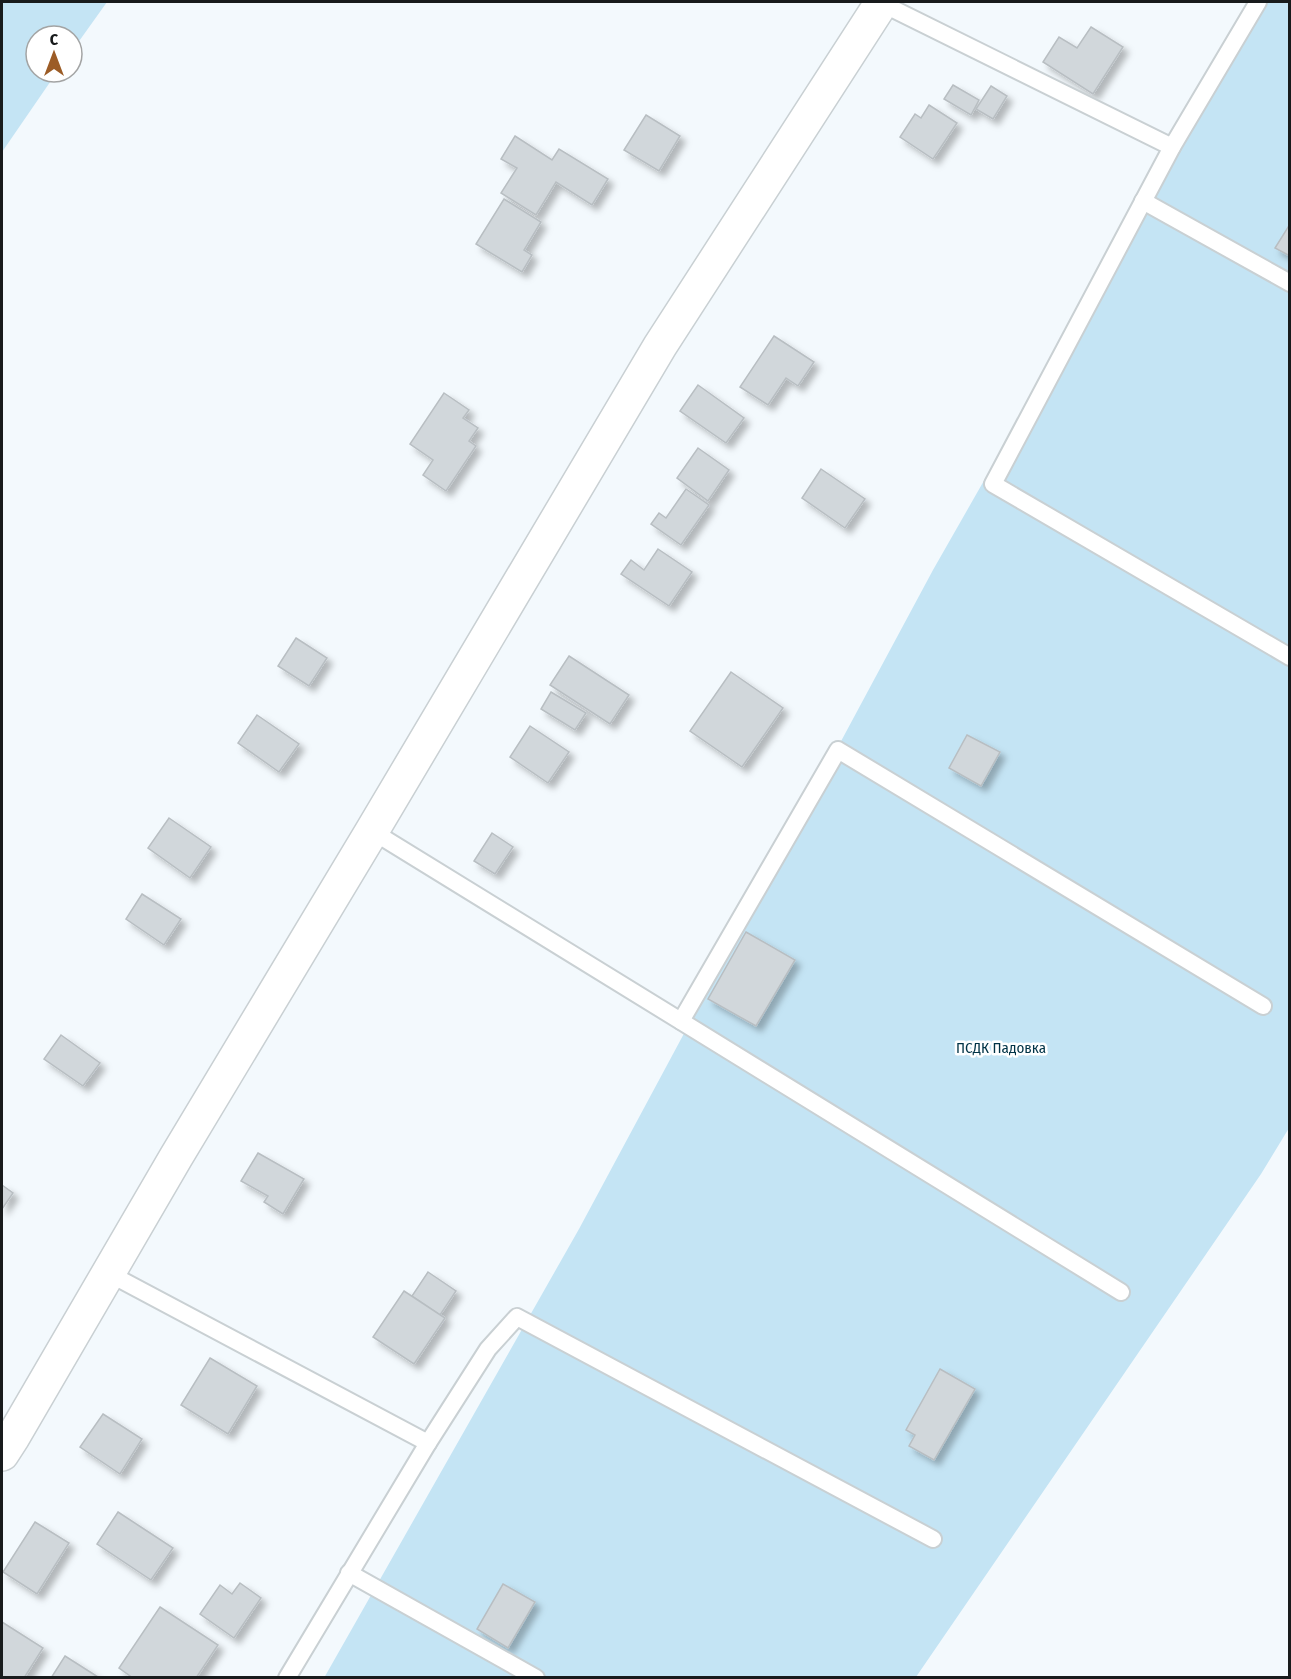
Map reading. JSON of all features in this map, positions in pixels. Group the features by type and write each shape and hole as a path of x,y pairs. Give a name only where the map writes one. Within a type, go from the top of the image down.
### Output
{"street":[{"path":"2,1454 176,1157 660,346 881,2"}],"lane":[{"path":"881,2 1172,147"},
{"path":"1258,2 1172,147 993,484 1290,657"},
{"path":"1143,201 1290,283"},
{"path":"681,1021 838,750 1263,1006"},
{"path":"372,831 1121,1292"},
{"path":"108,1273 428,1443"},
{"path":"287,1677 428,1443 488,1349 517,1317 933,1539"},
{"path":"349,1574 536,1677"}],"green space":[{"path":"2,2 107,2 84,34 84,24 24,24 24,84 49,84 2,152"},
{"name":"ПСДК Падовка","path":"1257,2 1289,2 1289,1128 1261,1174 916,1677 324,1678 579,1229 933,570"}],"building":[{"path":"1091,27 1123,47 1093,94 1043,62 1059,37 1077,48"},
{"path":"953,85 979,100 971,115 944,99"},
{"path":"991,86 1007,96 993,119 976,109"},
{"path":"929,105 957,123 933,159 900,137 915,114 921,118"},
{"path":"646,115 680,136 659,171 624,150"},
{"path":"515,136 552,160 559,149 608,179 592,205 556,182 536,215 501,193 517,168 501,159"},
{"path":"504,199 541,222 524,250 532,255 522,272 476,244"},
{"path":"1290,224 1290,256 1275,248"},
{"path":"774,336 814,362 798,386 786,378 768,405 740,387"},
{"path":"698,385 744,418 726,443 680,411"},
{"path":"444,393 469,410 463,418 478,428 469,441 476,446 446,491 423,475 433,460 410,444"},
{"path":"698,448 729,470 708,501 677,478"},
{"path":"821,469 865,499 845,528 802,498"},
{"path":"686,489 709,505 681,545 651,524 659,513 666,518"},
{"path":"658,549 692,572 669,606 621,574 631,560 644,570"},
{"path":"296,638 327,658 309,686 278,666"},
{"path":"569,656 629,695 610,724 550,685"},
{"path":"731,672 783,708 742,767 690,731"},
{"path":"551,692 586,713 575,730 541,709"},
{"path":"257,715 299,744 279,772 238,743"},
{"path":"530,726 569,752 548,783 510,757"},
{"path":"967,735 1000,752 981,786 949,768"},
{"path":"169,818 211,847 190,878 148,848"},
{"path":"492,833 513,847 495,874 474,861"},
{"path":"142,894 181,919 164,945 126,919"},
{"path":"746,932 795,960 756,1026 708,999"},
{"path":"61,1035 100,1063 83,1086 44,1059"},
{"path":"258,1153 304,1179 283,1214 264,1202 268,1196 241,1181"},
{"path":"2,1185 13,1193 2,1209"},
{"path":"428,1272 456,1291 440,1315 412,1296"},
{"path":"404,1291 445,1318 414,1364 373,1337"},
{"path":"210,1358 257,1386 228,1434 181,1405"},
{"path":"940,1369 975,1389 934,1460 909,1446 915,1435 906,1430"},
{"path":"103,1414 142,1439 120,1474 80,1447"},
{"path":"118,1512 173,1548 151,1580 97,1544"},
{"path":"35,1522 69,1543 37,1594 3,1572"},
{"path":"240,1583 261,1598 234,1638 200,1614 220,1585 232,1594"},
{"path":"503,1584 535,1602 508,1648 477,1629"},
{"path":"160,1607 218,1645 196,1678 133,1678 119,1668"},
{"path":"2,1622 43,1648 24,1678 2,1678"},
{"path":"65,1656 98,1677 51,1678"}]}
